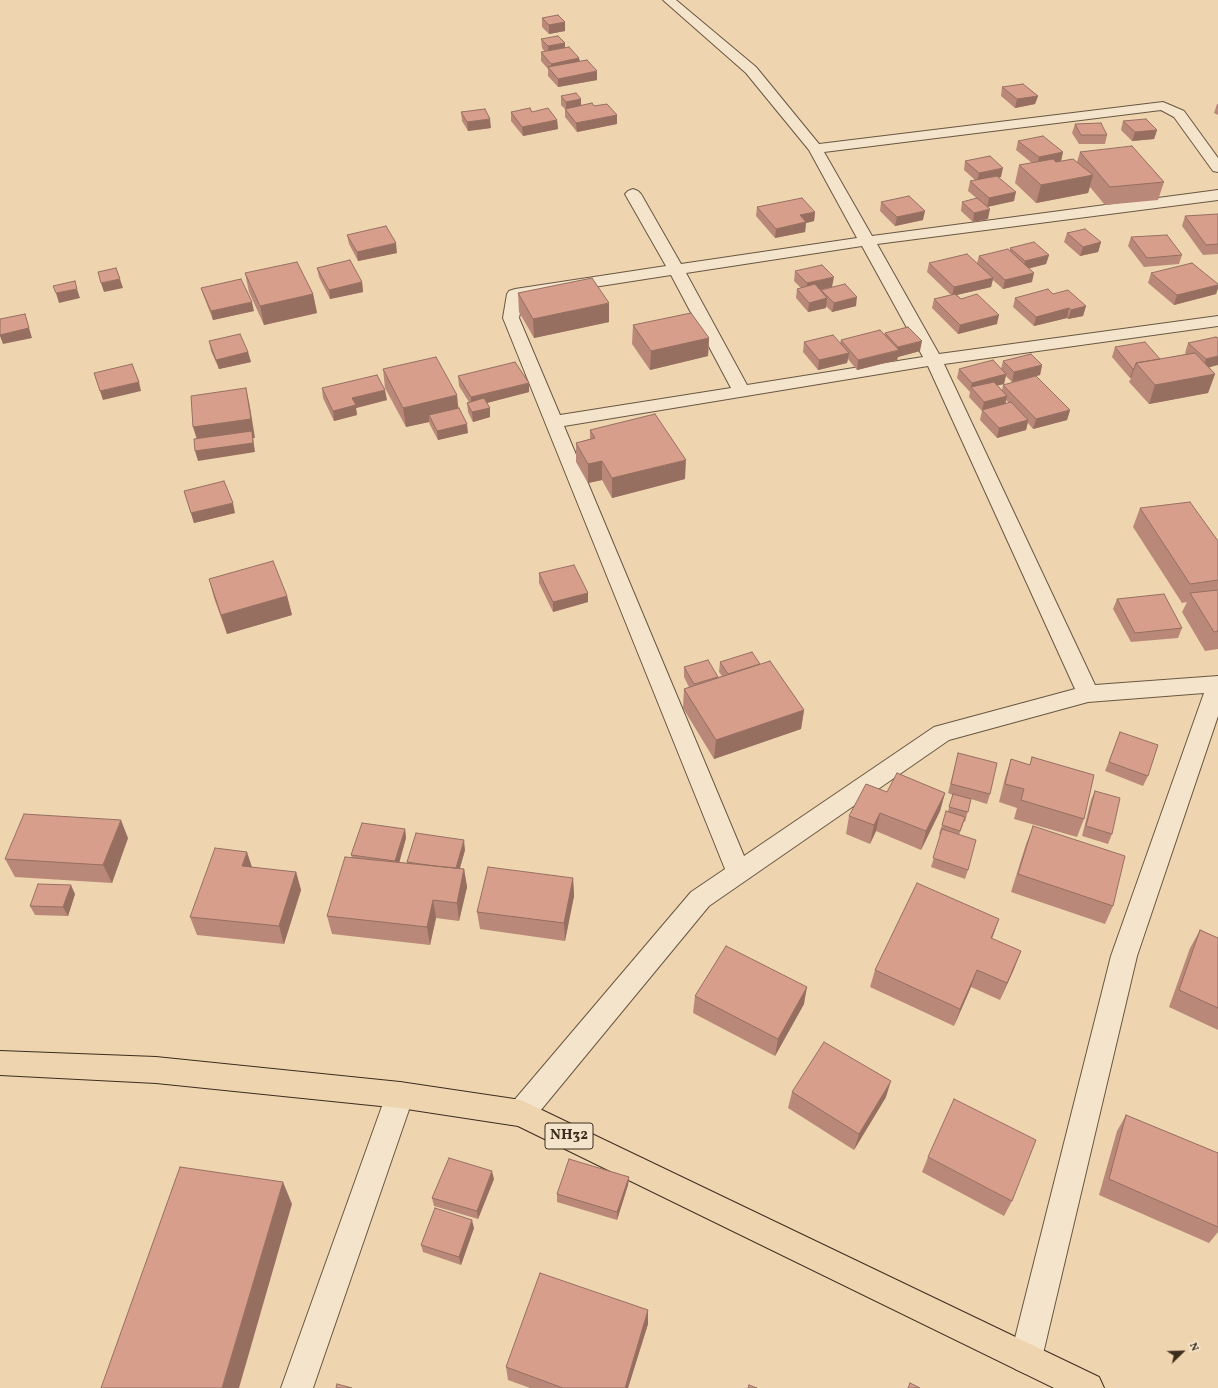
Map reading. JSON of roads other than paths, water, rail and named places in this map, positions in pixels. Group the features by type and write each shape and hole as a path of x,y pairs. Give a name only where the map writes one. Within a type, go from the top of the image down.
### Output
{"highway":[{"name":"NH32","path":"0,1063 156,1070 400,1095 521,1112 1088,1388"}],"street":[{"path":"669,0 750,70 814,149 934,360 1088,694"},
{"path":"814,149 1163,106 1179,114 1218,168"},
{"path":"633,194 742,392"},
{"path":"739,873 511,318 515,294 866,241 1218,195"},
{"path":"554,422 934,360 1218,321"},
{"path":"521,1112 700,899 942,733 1088,694 1218,684 1124,956 1026,1358"},
{"path":"297,1388 400,1095"}]}
